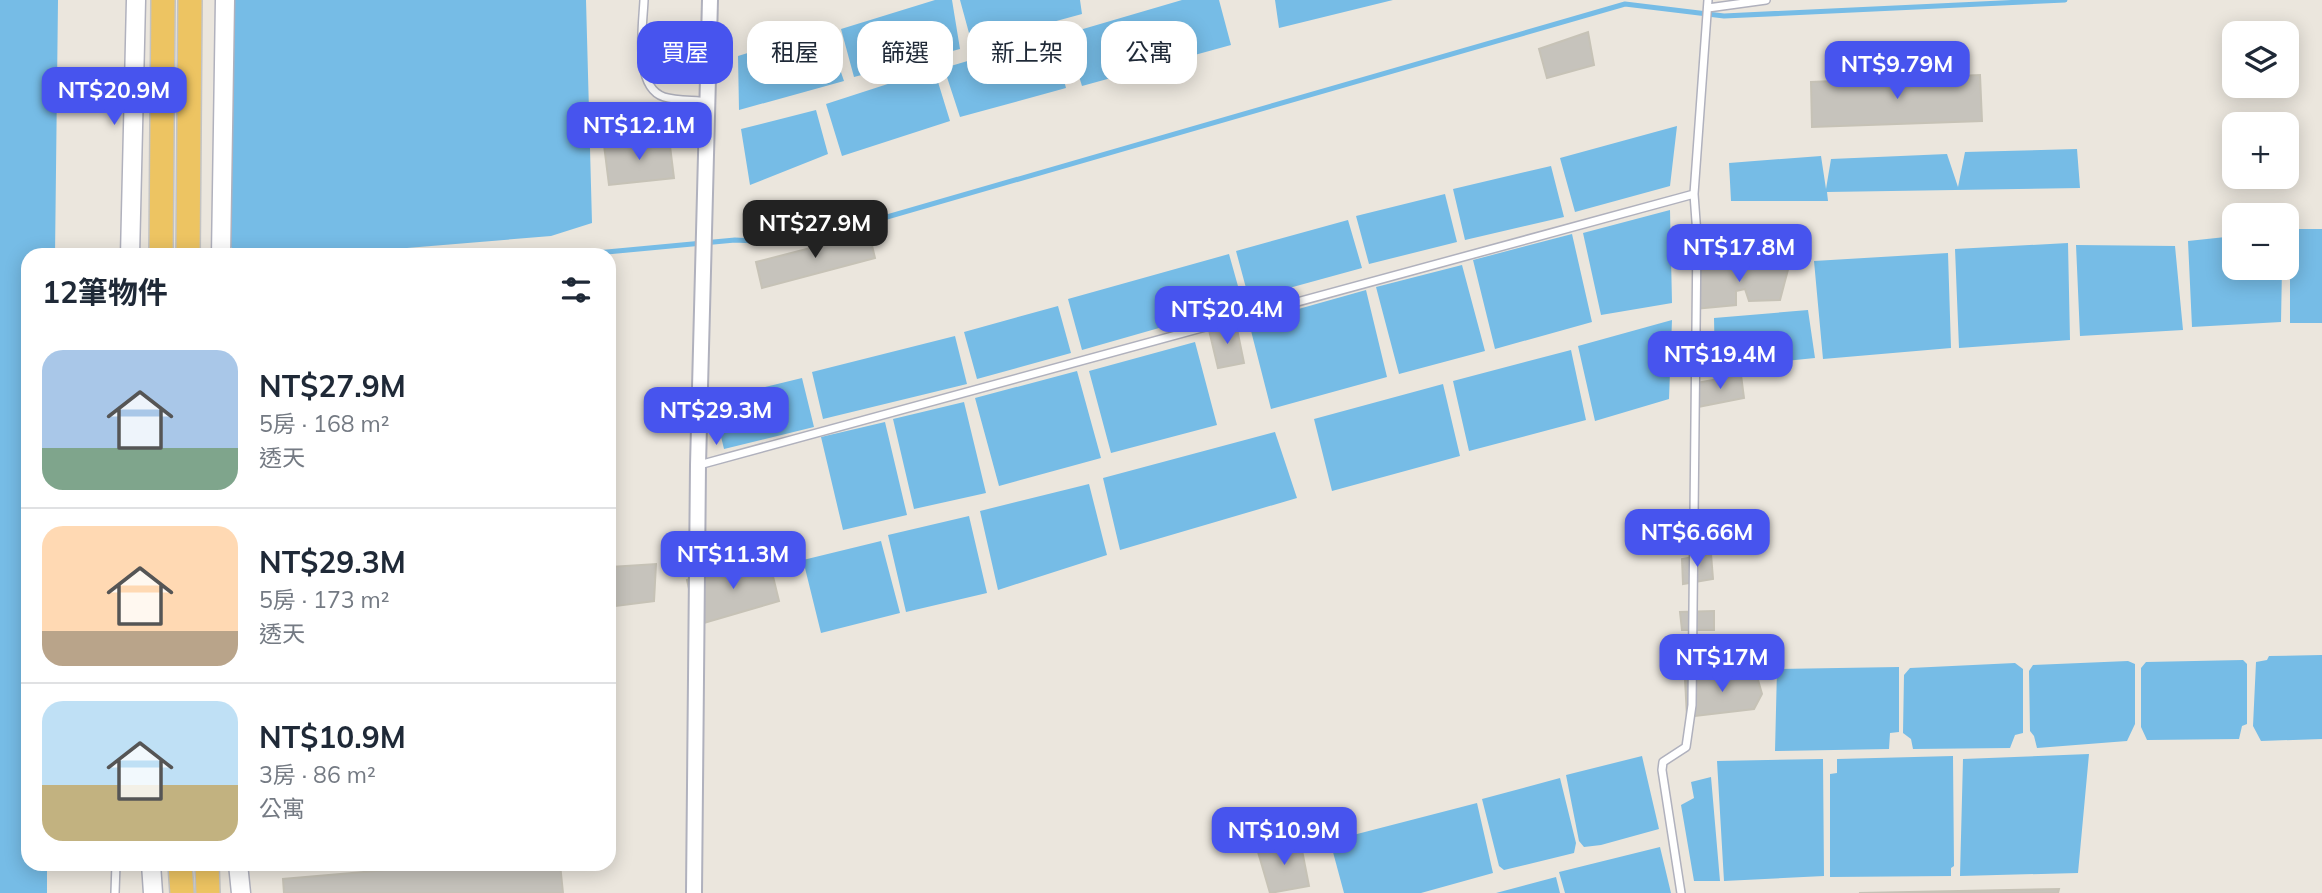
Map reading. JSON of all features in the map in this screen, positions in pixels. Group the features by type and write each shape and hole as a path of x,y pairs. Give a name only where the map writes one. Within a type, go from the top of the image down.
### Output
{"highway":[{"path":"161,248 163,0"},
{"path":"188,248 190,0"},
{"path":"180,871 182,893"},
{"path":"207,871 208,893"}],"street":[{"path":"130,248 135,0"},
{"path":"221,248 225,0"},
{"path":"694,893 698,465 710,0"},
{"path":"151,871 153,893"},
{"path":"239,871 241,893"}],"lane":[{"path":"644,0 644,73 650,86 662,96 708,102"},
{"path":"1681,893 1662,770 1663,762 1686,747 1692,705 1696,247 1694,194 1708,4 1766,0"},
{"path":"698,465 1694,194"},
{"path":"116,871 116,893"}],"water":[{"path":"0,0 58,0 55,248 21,248 21,871 47,871 47,893 0,893"},
{"path":"224,0 586,0 592,223 551,236 406,248 232,248 223,242"},
{"path":"935,0 952,0 960,49 953,51 953,21 867,21"},
{"path":"960,0 1080,0 1082,14 1056,21 967,21 967,26"},
{"path":"1182,0 1219,0 1231,45 1197,54 1197,21 1110,21"},
{"path":"1275,0 1393,0 1279,28"},
{"path":"857,24 857,76 854,77 843,36 843,28"},
{"path":"1101,24 1101,81 1082,86 1087,84 1087,28"},
{"path":"747,53 747,84 833,84 739,110 738,56"},
{"path":"967,61 967,84 1065,84 1066,88 960,117 949,84 953,84 953,65"},
{"path":"888,84 939,84 950,121 842,156 826,104"},
{"path":"816,110 828,154 750,185 741,129"},
{"path":"1677,126 1670,186 1575,212 1560,158"},
{"path":"2077,149 2080,188 1827,192 1828,201 1731,201 1729,163 1821,156 1826,189 1831,159 1947,154 1958,187 1965,152"},
{"path":"1551,166 1564,217 1465,240 1453,189"},
{"path":"1445,194 1457,242 1369,264 1356,216"},
{"path":"1670,210 1672,303 1601,315 1583,233"},
{"path":"1348,220 1362,268 1249,299 1236,251"},
{"path":"2299,229 2322,229 2322,323 2290,323 2290,280 2299,280"},
{"path":"1572,234 1592,322 1495,349 1473,260"},
{"path":"2222,237 2222,280 2282,280 2281,322 2192,327 2188,241"},
{"path":"2068,243 2070,340 1959,348 1955,249"},
{"path":"2076,245 2175,246 2183,330 2080,336"},
{"path":"1948,253 1951,348 1823,359 1814,261"},
{"path":"1229,254 1243,304 1082,350 1068,299"},
{"path":"1462,265 1485,351 1399,374 1376,287"},
{"path":"1366,290 1387,377 1271,409 1249,323"},
{"path":"1058,306 1071,353 977,379 964,332"},
{"path":"1808,310 1815,358 1715,368 1714,318"},
{"path":"1672,320 1669,399 1595,421 1578,346"},
{"path":"955,336 967,384 823,419 812,372"},
{"path":"1195,342 1217,425 1111,453 1089,371"},
{"path":"1571,350 1586,420 1469,451 1453,381"},
{"path":"1077,371 1101,458 999,486 975,398"},
{"path":"802,378 814,427 724,449 712,400"},
{"path":"1443,384 1460,456 1332,491 1314,419"},
{"path":"964,402 986,493 914,509 893,419"},
{"path":"885,422 907,515 843,530 821,437"},
{"path":"1275,432 1297,498 1120,550 1103,478"},
{"path":"1089,484 1107,555 998,590 980,511"},
{"path":"969,516 987,593 906,612 888,535"},
{"path":"881,541 900,613 821,633 803,560"},
{"path":"2322,655 2322,739 2261,741 2253,726 2256,662 2267,660 2269,656"},
{"path":"2243,660 2247,664 2247,724 2242,726 2239,739 2147,740 2141,727 2141,668 2146,662"},
{"path":"2128,661 2135,664 2135,724 2127,741 2037,748 2030,731 2029,671 2033,665"},
{"path":"2015,663 2023,669 2023,733 2015,735 2010,748 1913,749 1911,739 1903,733 1904,675 1910,668"},
{"path":"1899,667 1899,732 1890,733 1889,749 1775,751 1777,669"},
{"path":"2089,754 2078,873 1960,876 1963,759"},
{"path":"1642,756 1659,829 1584,847 1579,841 1566,775"},
{"path":"1953,756 1954,866 1951,868 1951,876 1830,877 1830,774 1837,773 1837,759"},
{"path":"1823,759 1824,876 1724,881 1717,761"},
{"path":"1711,777 1720,881 1694,881 1681,805 1694,798 1691,782"},
{"path":"1560,778 1576,843 1574,853 1504,870 1499,866 1482,799"},
{"path":"1477,803 1493,873 1421,893 1344,893 1330,841"},
{"path":"1660,847 1671,893 1565,893 1559,872"},
{"path":"1556,877 1560,893 1496,893"}],"building":[{"path":"1588,32 1594,65 1547,78 1539,49"},
{"path":"1980,75 1982,121 1812,127 1811,82"},
{"path":"669,138 674,178 609,185 604,145"},
{"path":"869,233 875,258 762,288 756,262"},
{"path":"1790,262 1780,300 1749,301 1745,289 1736,291 1736,305 1695,309 1693,271"},
{"path":"1236,324 1244,363 1218,368 1209,330"},
{"path":"1741,375 1744,398 1698,407 1696,383"},
{"path":"1711,554 1713,579 1683,584 1682,559"},
{"path":"768,556 779,601 697,625 687,580"},
{"path":"656,564 654,601 616,606 616,567"},
{"path":"1714,611 1714,630 1682,630 1680,612"},
{"path":"1756,673 1762,694 1754,709 1687,717 1685,679"},
{"path":"1300,840 1309,886 1270,893 1258,852"},
{"path":"376,871 561,871 563,893 284,893 283,879"},
{"path":"2059,889 2058,893 1859,893"}],"waterway":[{"path":"616,251 735,240 797,243 1625,4 1724,16 2065,0"}]}
